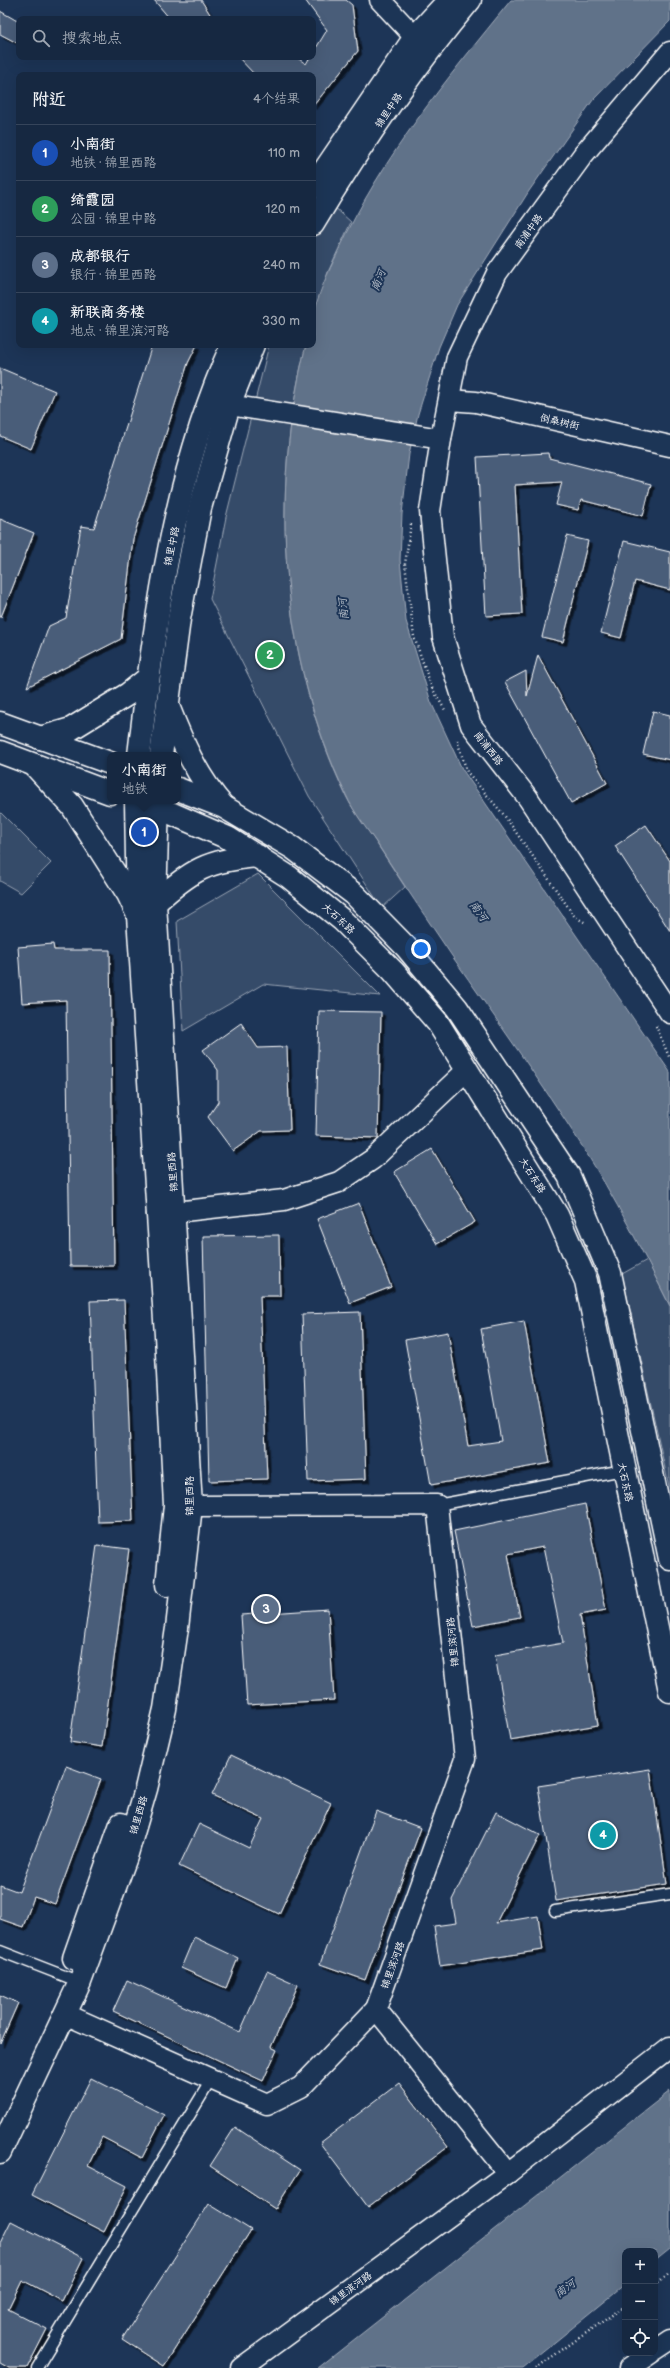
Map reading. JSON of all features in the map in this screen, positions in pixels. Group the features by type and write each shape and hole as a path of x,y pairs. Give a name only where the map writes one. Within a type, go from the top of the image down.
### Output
{"main road":[{"name":"锦里中路","path":"316,219 449,0"},
{"name":"锦里中路","path":"316,183 422,44 470,0"},
{"name":"锦里中路","path":"139,752 148,678 170,550 195,444 220,372 231,348"},
{"name":"锦里中路","path":"161,752 179,619 200,508 229,405 252,348"},
{"path":"40,738 71,729 128,694 148,678"},
{"path":"167,705 184,745 206,787 224,807"},
{"path":"0,722 107,763"},
{"path":"0,752 107,792"},
{"path":"34,765 72,806 128,894 138,916"},
{"path":"181,790 224,807 293,848 354,894 406,947 457,1008 569,1176 610,1273 670,1559"},
{"name":"锦里西路","path":"0,2116 74,1979 126,1857 146,1788 165,1709 177,1628 191,1506 166,1213 138,916 135,804"},
{"name":"锦里西路","path":"0,2152 65,2014 74,1979 142,1753 162,1642 175,1505 166,1335 166,1213 155,903 158,804"},
{"name":"大石东路","path":"158,804 228,838 289,877 342,920 393,971 438,1023 557,1215 586,1281 623,1470 670,1690"},
{"path":"155,903 184,876 213,863 258,856"}],"street":[{"path":"380,0 422,44"},
{"name":"南浦中路","path":"441,439 458,357 498,273 583,155 670,52"},
{"name":"倒桑树街","path":"449,400 476,402 670,446"},
{"path":"229,405 441,439"},
{"name":"南浦西路","path":"441,439 430,511 442,636 472,725 528,798 661,1016"},
{"path":"166,1213 284,1200 339,1182 373,1159 467,1070"},
{"path":"191,1506 436,1505"},
{"name":"锦里滨河路","path":"376,2009 465,1759 436,1505"},
{"path":"65,2014 267,2104 301,2087 376,2009 508,2173"},
{"name":"锦里滨河路","path":"241,2368 508,2173 670,2047"},
{"path":"658,2348 670,2340"},
{"path":"629,2368 647,2356"}],"lane":[{"path":"436,1505 623,1470"},
{"path":"555,1911 670,1894"},
{"path":"0,1951 74,1979"},
{"path":"37,2368 211,2080"}],"path":[{"path":"411,520 405,564 414,637 432,688 447,713"},
{"path":"455,735 467,772 504,815 575,916 589,925"},
{"path":"661,1016 670,1060"},
{"path":"657,2284 670,2272"},
{"path":"536,2368 622,2308"}],"shaded area":[{"path":"332,205 351,222 328,272 316,309 316,233"},
{"path":"268,348 305,348 294,401 287,458 285,516 287,574 295,631 307,688 324,743 346,796 405,887 382,908 309,796 210,599 226,517"},
{"path":"0,812 51,863 21,893 0,881"},
{"path":"258,874 380,996 263,984 183,1031 177,921"},
{"path":"647,1260 670,1306 670,1491 622,1274"}],"water":[{"name":"南河","path":"511,0 670,0 670,21 593,100 529,191 457,305 439,347 418,414 409,454 402,514 400,560 406,621 431,702 462,769 670,1072 670,1306 606,1185 582,1146 405,887 349,802 324,742 307,687 295,631 287,574 285,516 287,458 294,401 305,348 316,348 317,301 334,260 374,184 416,121"},
{"name":"南河","path":"670,2091 670,2249 658,2259 658,2248 622,2248 622,2287 523,2368 318,2368"}],"building":[{"path":"154,0 201,0 211,16 167,16"},
{"path":"305,0 346,0 352,5 358,51 316,102 316,72 252,72 241,60 300,60 306,64 308,60 316,60 316,48 327,30"},
{"path":"0,11 16,20 16,42 0,34"},
{"path":"151,348 196,348 188,363 133,539 121,639 27,687 49,626 66,618 81,526 94,528"},
{"path":"0,368 55,391 31,449 0,436"},
{"path":"548,453 549,458 651,484 643,516 581,500 578,510 556,505 562,482 515,485 522,614 486,616 477,457"},
{"path":"0,519 34,533 1,617 0,617"},
{"path":"567,536 588,541 563,642 542,637"},
{"path":"624,541 670,552 670,590 635,581 621,638 601,633"},
{"path":"538,655 607,783 571,803 505,682 526,671 527,696"},
{"path":"653,711 670,715 670,760 643,754"},
{"path":"646,825 670,861 670,931 615,846"},
{"path":"53,944 54,950 110,950 114,1266 70,1266 66,1000 22,1003 18,947"},
{"path":"319,1011 381,1012 378,1138 316,1136"},
{"path":"241,1023 258,1048 287,1047 290,1130 261,1131 233,1151 208,1117 218,1102 218,1070 203,1050"},
{"path":"432,1149 475,1222 437,1244 394,1172"},
{"path":"359,1203 391,1287 350,1303 317,1219"},
{"path":"279,1235 280,1296 260,1296 267,1479 209,1481 203,1236"},
{"path":"124,1300 133,1521 98,1522 90,1301"},
{"path":"360,1312 366,1479 308,1481 302,1314"},
{"path":"524,1321 550,1463 431,1485 405,1340 448,1332 468,1446 501,1441 481,1329"},
{"path":"585,1504 606,1610 580,1615 598,1725 510,1740 495,1655 563,1643 543,1547 508,1554 520,1617 473,1626 454,1531"},
{"path":"97,1545 129,1549 102,1747 70,1742"},
{"path":"328,1609 334,1700 247,1705 241,1615"},
{"path":"231,1755 331,1803 279,1914 179,1866 199,1824 249,1848 263,1819 212,1795"},
{"path":"66,1766 101,1779 55,1904 34,1897 23,1927 0,1919 0,1885 19,1892"},
{"path":"650,1769 667,1884 556,1901 538,1786"},
{"path":"376,1811 421,1828 365,1980 320,1964"},
{"path":"496,1812 540,1835 496,1923 538,1916 543,1950 440,1966 434,1926 456,1923 452,1900"},
{"path":"194,1937 238,1958 226,1988 181,1968"},
{"path":"267,1971 298,1985 271,2047 277,2050 263,2081 113,2011 127,1980 240,2032"},
{"path":"0,1995 18,2003 0,2044"},
{"path":"91,2078 164,2115 142,2158 102,2137 88,2166 127,2186 104,2232 32,2195"},
{"path":"399,2083 448,2147 368,2207 320,2143"},
{"path":"235,2127 300,2170 275,2209 210,2166"},
{"path":"209,2204 251,2230 164,2366 122,2339"},
{"path":"11,2221 83,2258 62,2301 22,2280 8,2309 47,2329 27,2368 9,2368 0,2363 0,2243"}],"place":[{"name":"绮霞园","path":"270,655"},
{"name":"小南街","path":"144,832"},
{"name":"成都银行","path":"266,1609"},
{"name":"新联商务楼","path":"603,1835"}]}
